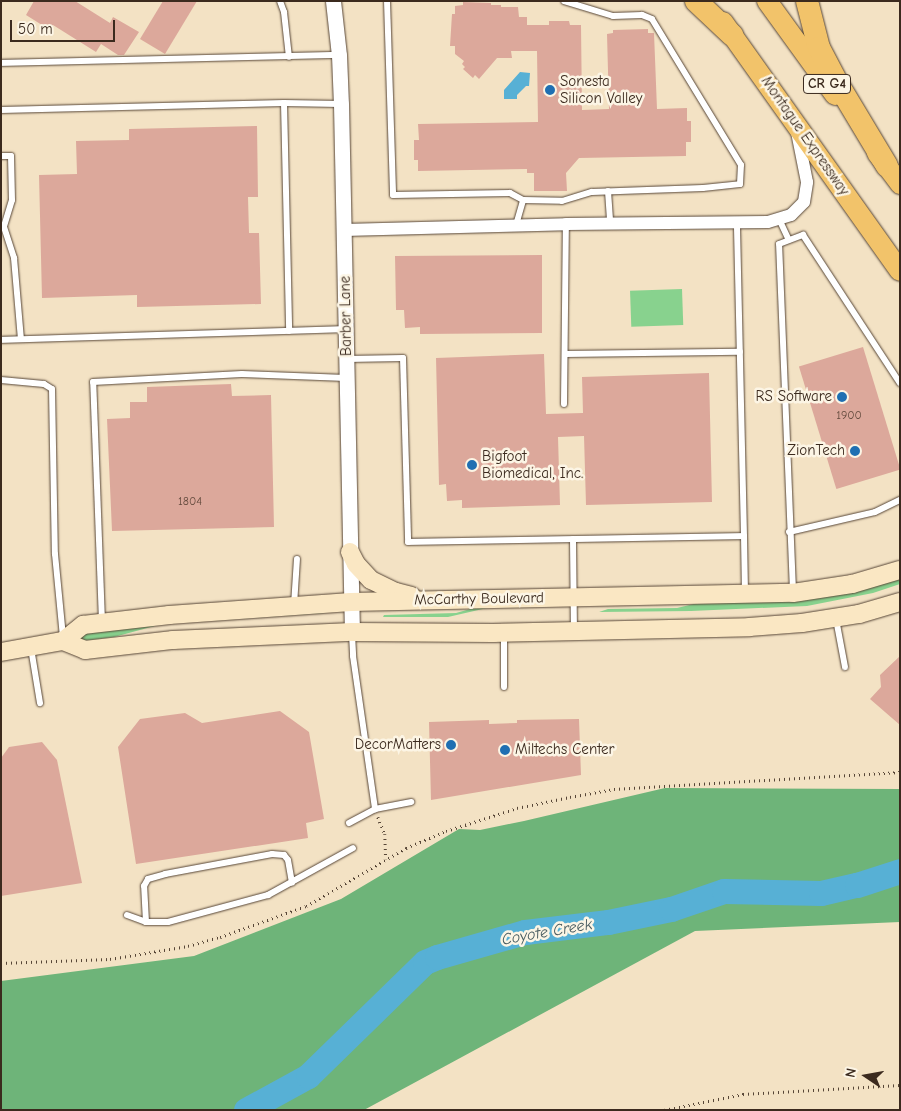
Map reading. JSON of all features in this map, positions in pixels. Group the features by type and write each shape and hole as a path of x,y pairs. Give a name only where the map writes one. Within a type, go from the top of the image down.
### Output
{"highway":[{"path":"696,1 732,35"},
{"name":"Montague Expressway","path":"710,1 732,35 900,271"},
{"name":"CR G4","path":"767,1 900,184"},
{"path":"807,1 820,48 838,86 887,166"}],"main road":[{"path":"350,552 356,564 371,580 396,592 430,600"},
{"name":"McCarthy Boulevard","path":"1,652 63,641 83,625 169,615 351,602 793,593 852,584 900,570"},
{"path":"63,641 85,650 182,639 352,632 504,633 749,627 836,618 859,614 900,602"}],"street":[{"name":"Barber Lane","path":"333,1 339,55 341,104 352,632"},
{"path":"344,230 566,224 768,222 785,217 804,202 807,182 795,122"}],"lane":[{"path":"280,1 284,12 289,57"},
{"path":"387,1 394,195 510,193 523,200 562,201 592,192 703,188 740,184 741,165 652,19 642,15 613,16 564,1"},
{"path":"1,63 339,55"},
{"path":"284,103 288,198 289,331"},
{"path":"1,110 284,103 341,104"},
{"path":"1,156 11,156 12,200 4,227 14,258 21,339"},
{"path":"608,191 610,224"},
{"path":"516,225 523,200"},
{"path":"785,217 789,240"},
{"path":"737,222 745,594"},
{"path":"564,404 566,224"},
{"path":"793,593 789,532 779,244 803,235 900,383"},
{"path":"1,340 346,329"},
{"path":"565,354 740,352"},
{"path":"347,359 403,358 408,542 744,536"},
{"path":"102,623 94,382 242,374 347,378"},
{"path":"1,380 44,384 52,389 55,554 63,641"},
{"path":"789,532 875,512 900,500"},
{"path":"573,539 574,631"},
{"path":"294,606 297,559"},
{"path":"836,618 845,667"},
{"path":"352,632 353,656 375,809"},
{"path":"504,633 504,687"},
{"path":"30,647 40,703"},
{"path":"349,823 375,809 411,802"},
{"path":"127,915 146,922 168,922 201,915 268,895 353,848"},
{"path":"146,922 144,886 148,879 165,874 272,854 284,855 288,860 292,883"}],"path":[{"path":"1,963 110,959 188,946 248,928 306,906 386,859 446,831 517,808 570,796 614,789 900,772"},
{"path":"375,809 385,834 386,859"},
{"path":"664,1110 743,1094 900,1085"}],"green space":[{"path":"682,289 683,325 631,327 630,291"},
{"path":"900,579 900,584 873,593 807,606 691,611 599,612 608,609 677,608 702,602"},
{"path":"481,606 555,606 487,608 448,617 383,617 384,615 456,613"},
{"path":"327,611 325,613 162,624 114,637 83,641 81,638 81,632 149,622"},
{"path":"665,788 900,789 900,922 695,931 364,1110 1,1110 1,981 194,956 341,899 459,829 480,830"}],"water":[{"path":"520,72 530,73 529,86 526,86 517,95 517,99 504,99 504,90"}],"building":[{"path":"34,1 75,1 110,23 113,17 139,32 124,55 118,55 101,44 96,52 53,25 50,30 26,15"},
{"path":"163,1 197,1 165,54 140,39"},
{"path":"463,2 491,3 491,5 501,5 501,7 518,7 519,17 527,17 527,25 549,25 549,21 569,21 570,25 581,25 582,110 609,109 607,34 613,33 613,30 648,29 648,33 654,33 657,109 687,108 687,121 691,121 691,142 686,142 686,156 579,158 566,173 567,191 534,191 534,173 527,173 527,169 418,171 418,160 414,160 414,140 419,140 418,124 538,122 537,51 511,51 512,58 497,58 479,79 475,75 473,78 463,69 465,67 462,64 464,61 455,54 455,46 450,46 452,14 455,14 455,6 463,5"},
{"path":"257,126 258,197 248,197 249,233 259,233 261,304 137,307 137,295 42,298 39,175 77,174 76,141 129,140 129,129"},
{"path":"542,255 542,333 420,334 420,327 405,328 404,310 396,310 395,256"},
{"path":"863,347 900,470 836,489 799,367"},
{"path":"544,354 546,414 583,413 582,377 709,373 712,502 586,505 584,436 558,437 560,505 462,508 462,500 447,501 446,484 439,485 436,358"},
{"path":"231,384 232,396 271,395 274,527 112,531 107,419 130,418 130,402 147,402 147,387"},
{"path":"900,656 900,725 870,699 881,687 880,675"},
{"path":"280,711 309,732 324,819 306,823 308,838 136,864 118,747 140,719 185,713 202,723"},
{"name":"Miltechs Center","path":"579,719 581,775 431,800 429,722 489,720 489,724 517,723 517,720"},
{"path":"42,742 57,760 82,883 1,896 1,758 9,747"}],"waterway":[{"name":"Coyote Creek","path":"246,1110 308,1076 425,962 437,957 525,932 608,922 671,909 724,891 821,893 857,885 900,871"}],"place":[{"name":"Sonesta Silicon Valley","path":"550,90"},
{"name":"RS Software","path":"842,397"},
{"name":"ZionTech","path":"855,451"},
{"name":"Bigfoot Biomedical, Inc.","path":"472,465"},
{"name":"DecorMatters","path":"451,745"},
{"name":"Miltechs Center","path":"505,750"}]}
